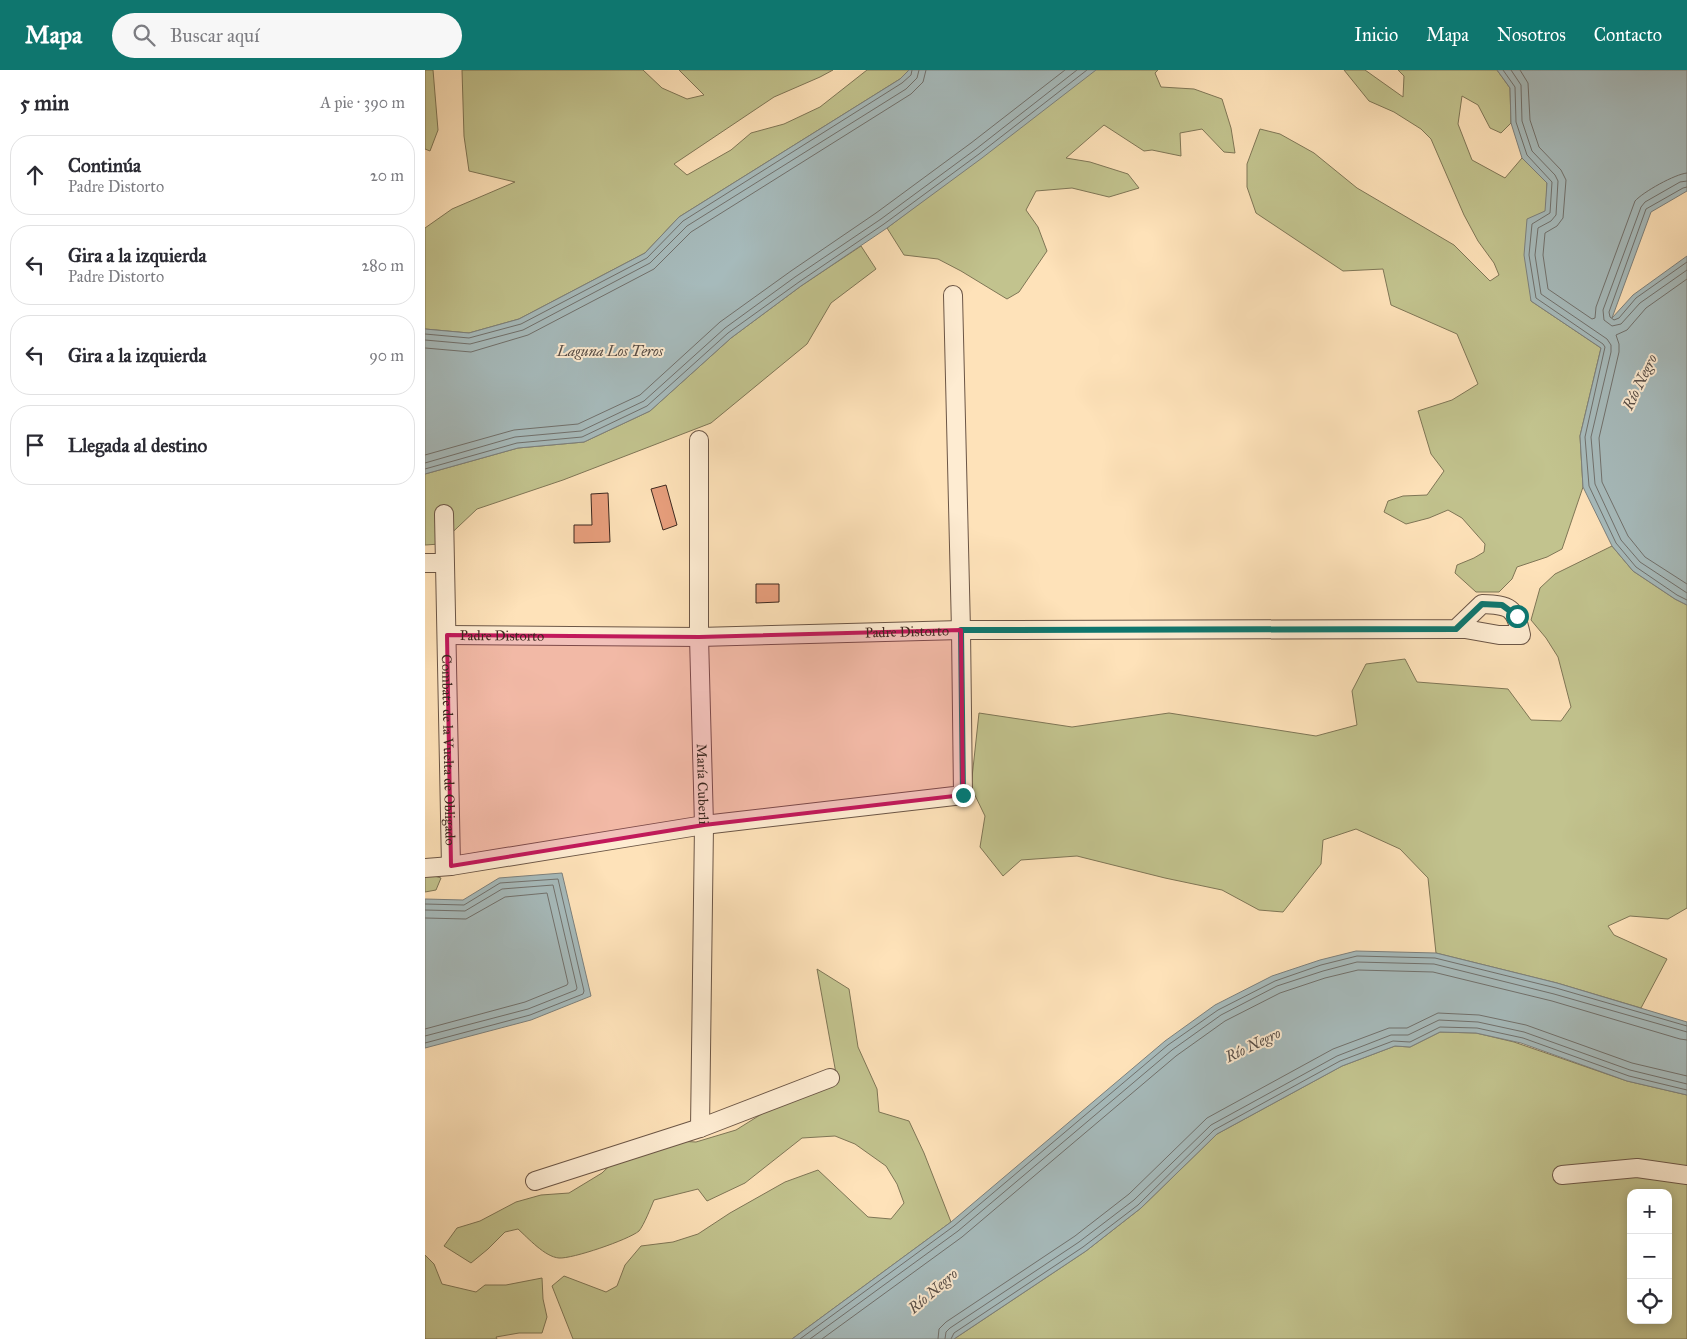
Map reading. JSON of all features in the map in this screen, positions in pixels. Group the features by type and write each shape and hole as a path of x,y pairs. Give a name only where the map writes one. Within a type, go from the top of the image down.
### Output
{"street":[{"path":"425,868 451,866 704,825 963,795 953,295"},
{"name":"María Cuberli","path":"699,440 699,637 704,825 700,1128"},
{"name":"Combate de la Vuelta de Obligado","path":"444,514 451,866"},
{"path":"425,563 444,563"},
{"name":"Padre Distorto","path":"447,635 699,637 961,630 1456,629"},
{"path":"535,1181 700,1128 830,1078"},
{"path":"1562,1176 1637,1168 1687,1175"}],"highlighted area":[{"path":"961,630 963,795 704,825 451,866 447,635 699,637"}],"green space":[{"path":"425,70 433,70 438,130 430,151 425,149"},
{"path":"462,70 643,70 662,88 687,99 704,95 679,70 833,70 774,97 674,164 687,175 731,150 751,133 784,124 820,107 867,70 909,70 900,79 679,217 645,253 519,319 469,333 425,329 425,228 452,209 515,182 469,171 464,136"},
{"path":"1094,70 1158,70 1155,73 1161,87 1194,89 1222,99 1231,128 1235,153 1224,152 1202,129 1180,133 1181,156 1152,150 1144,151 1104,125 1066,158 1090,162 1128,174 1139,188 1109,197 1072,188 1036,191 1026,210 1038,227 1047,251 1019,292 1007,299 938,259 904,255 887,228"},
{"path":"1344,70 1365,70 1403,97 1404,76 1398,70 1497,70 1510,88 1511,123 1501,133 1490,128 1478,105 1462,96 1458,124 1472,160 1505,178 1522,158 1547,183 1546,211 1531,301 1601,348 1580,436 1583,487 1562,549 1547,557 1517,567 1512,579 1499,592 1476,592 1455,573 1457,565 1484,552 1485,544 1462,518 1448,510 1429,518 1406,524 1384,512 1388,501 1403,496 1427,495 1444,471 1431,454 1418,411 1452,400 1478,384 1457,334 1391,305 1383,269 1343,271 1256,213 1247,187 1247,164 1260,129 1280,134 1314,153 1357,188 1454,245 1490,281 1499,275 1494,263 1478,241 1464,215 1431,139 1421,129 1394,112 1369,101"},
{"path":"861,246 876,269 831,303 807,344 711,423 563,480 477,509 440,544 425,545 425,474 518,448 584,442 650,411 731,338 801,286"},
{"path":"1612,546 1633,571 1687,605 1687,908 1668,919 1630,916 1608,926 1614,935 1667,959 1641,1008 1557,983 1436,953 1428,878 1400,849 1356,829 1323,840 1321,864 1283,912 1259,910 1222,890 1077,856 1021,860 1003,876 980,847 985,816 971,787 979,713 1072,727 1169,713 1316,736 1357,725 1352,691 1366,664 1405,659 1417,682 1508,689 1531,720 1561,721 1571,707 1558,657 1546,638 1531,620 1540,588 1555,574"},
{"path":"425,873 441,878 436,890 425,892"},
{"path":"817,969 849,989 858,1047 877,1089 879,1112 909,1121 924,1153 951,1222 792,1339 573,1339 552,1286 564,1276 606,1292 617,1286 625,1265 641,1246 673,1242 698,1234 730,1213 785,1182 818,1170 868,1217 891,1219 904,1203 897,1184 886,1166 855,1144 835,1136 802,1138 745,1183 707,1201 698,1189 654,1200 639,1231 612,1244 587,1252 566,1257 554,1257 537,1246 518,1229 505,1232 471,1263 444,1246 457,1228 480,1221 516,1202 541,1195 569,1193 602,1173 625,1151 657,1140 696,1142 736,1130 776,1105 837,1079"},
{"path":"1440,1032 1476,1033 1514,1042 1627,1081 1687,1095 1687,1339 954,1339 1086,1251 1141,1208 1217,1134 1342,1066 1395,1046 1410,1047"},
{"path":"425,1255 434,1264 442,1284 476,1292 485,1285 506,1285 542,1278 543,1299 547,1317 542,1333 519,1333 496,1337 497,1339 425,1339"}],"water":[{"name":"Laguna Los Teros","path":"909,70 1096,70 887,228 801,286 731,338 650,411 584,442 518,448 425,474 425,329 469,333 519,319 645,253 679,217 900,79"},
{"name":"Río Negro","path":"1497,70 1687,70 1687,191 1651,212 1612,318 1633,295 1687,256 1687,605 1633,571 1612,546 1583,487 1580,436 1601,348 1531,301 1524,255 1527,219 1545,211 1547,183 1522,158 1511,123 1510,88"},
{"path":"562,873 591,996 531,1020 425,1048 425,899 463,900 499,878"},
{"name":"Río Negro","path":"1356,951 1436,953 1557,983 1687,1022 1687,1095 1627,1081 1521,1043 1476,1033 1440,1032 1410,1047 1395,1046 1342,1066 1217,1134 1141,1208 1086,1251 954,1339 792,1339 951,1222 1165,1041 1215,1005 1272,976 1320,960"}],"building":[{"path":"666,485 677,525 663,530 651,489"},
{"path":"608,493 610,542 574,543 574,525 592,525 591,494"},
{"path":"756,584 779,584 779,602 756,603"}],"route":[{"path":"963,795 961,630 1456,629 1482,604 1502,605 1517,616"}]}
